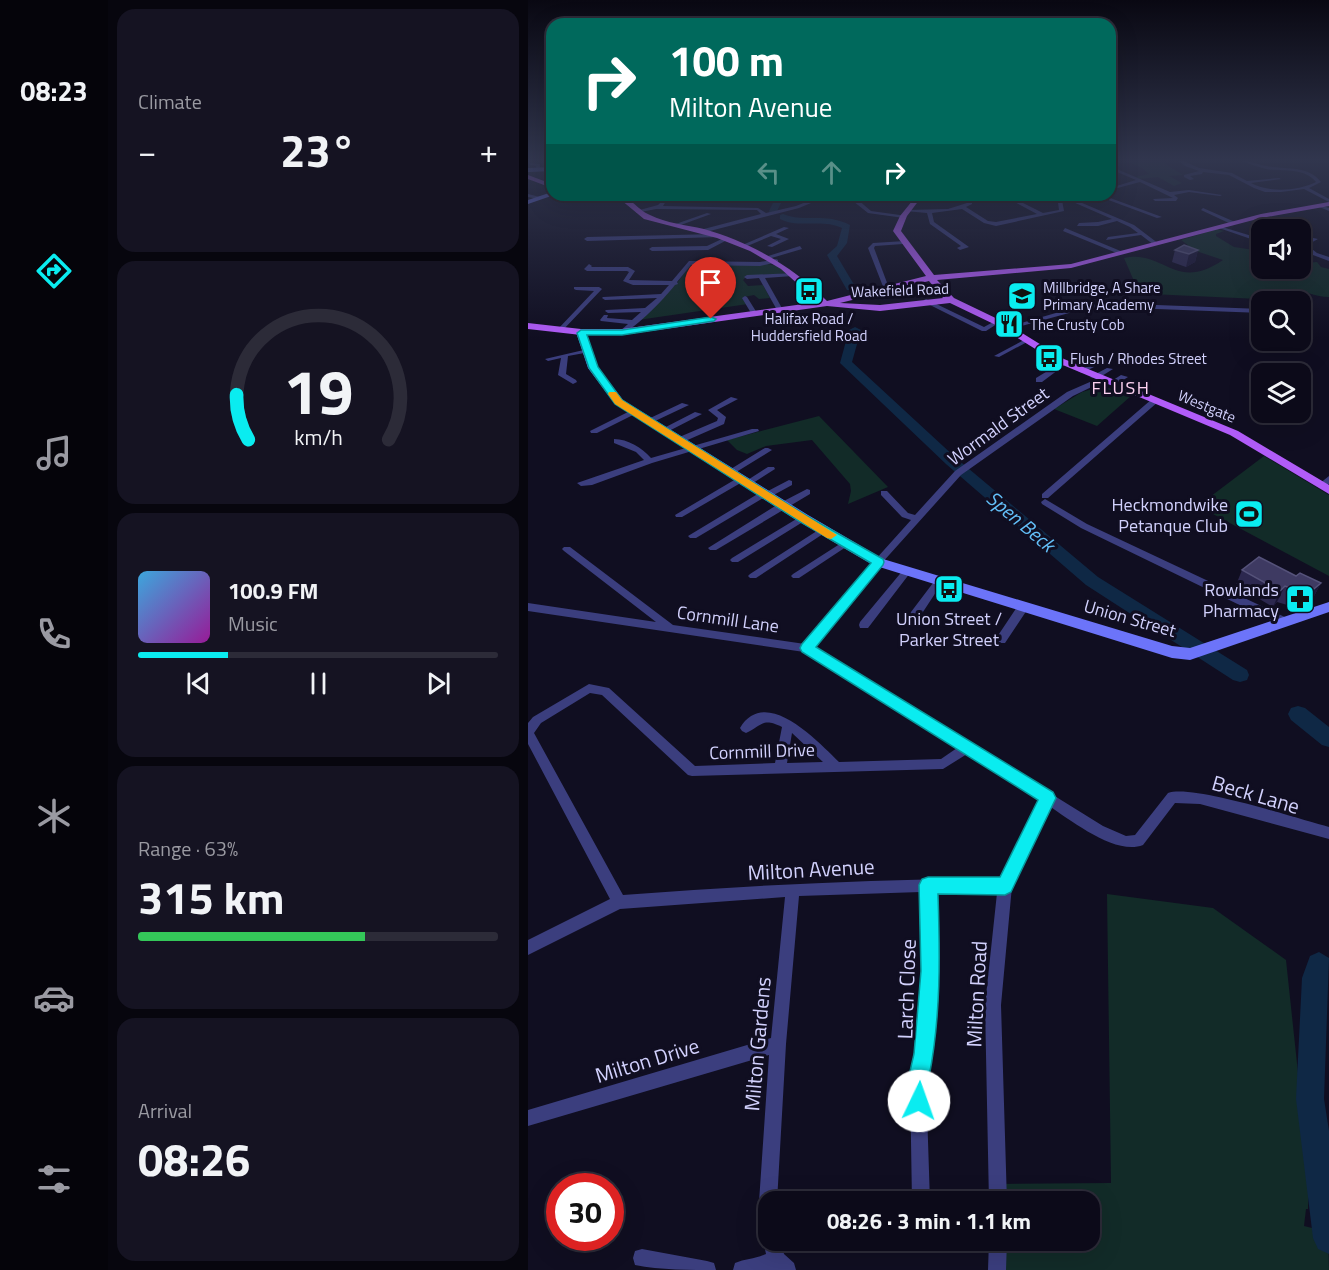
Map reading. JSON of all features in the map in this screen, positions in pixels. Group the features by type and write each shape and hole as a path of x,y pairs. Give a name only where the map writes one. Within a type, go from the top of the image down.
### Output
{"main road":[{"path":"662,220 698,234 726,239 772,259 793,274 825,304"},
{"path":"902,220 897,231 903,242 924,266 937,290 951,300"},
{"path":"532,326 581,333 622,332 825,304 930,278 1071,266 1251,220"},
{"name":"Wakefield Road","path":"825,304 869,308 951,300 997,322 1026,342 1064,363 1133,393"},
{"name":"Westgate","path":"1133,393 1234,433 1327,485"}],"street":[{"path":"676,225 690,220"},
{"path":"587,239 698,234 737,220"},
{"path":"931,220 966,247 960,248"},
{"path":"985,220 990,223 1008,220"},
{"path":"1079,225 1115,220"},
{"path":"1117,220 1132,226 1156,244"},
{"path":"1226,220 1233,224"},
{"path":"1221,227 1251,239"},
{"path":"743,246 758,240 770,231 786,228"},
{"path":"1065,230 1121,253"},
{"path":"770,231 788,239 770,246"},
{"path":"688,249 698,234"},
{"path":"1108,239 1141,234"},
{"path":"747,236 758,240"},
{"path":"652,249 708,248 726,239"},
{"path":"1315,239 1304,244 1306,248 1318,256 1329,259"},
{"path":"886,288 871,248 873,245 903,242"},
{"path":"622,332 676,283 689,263 760,264 800,248"},
{"path":"589,266 587,269 628,269 632,271 626,281 633,283 676,283"},
{"path":"747,277 793,274"},
{"path":"761,276 780,310"},
{"path":"560,330 599,289 576,288"},
{"path":"605,298 663,296"},
{"path":"1083,296 1088,306"},
{"path":"745,298 754,313"},
{"path":"926,302 984,330 997,322"},
{"path":"1007,328 1088,306 1150,306 1251,311"},
{"path":"634,322 603,320 607,314 648,310"},
{"name":"Union Street","path":"581,333 593,368 619,402 803,518 878,562 1172,652 1190,654 1209,650 1329,607"},
{"path":"997,356 1026,342"},
{"path":"548,359 588,351"},
{"path":"565,355 562,375 573,382"},
{"path":"1040,380 1064,363"},
{"path":"1100,377 1109,369"},
{"path":"1100,377 1124,377"},
{"name":"Wormald Street","path":"807,648 878,562 958,473 1070,394 1100,377"},
{"path":"680,440 721,422 722,417 712,410 734,399"},
{"path":"1155,401 1045,499 1084,526 1285,622"},
{"path":"650,420 685,405"},
{"path":"594,431 635,412"},
{"path":"664,430 698,414"},
{"path":"581,483 589,483 649,461 755,431"},
{"path":"617,441 639,450 649,461"},
{"path":"730,472 768,450"},
{"path":"679,515 771,469"},
{"path":"693,536 789,483"},
{"path":"713,548 807,492"},
{"path":"884,493 905,514 917,519"},
{"path":"735,560 803,518"},
{"path":"753,576 823,530"},
{"path":"796,576 846,543"},
{"path":"567,549 674,630"},
{"path":"864,625 907,571"},
{"path":"915,615 939,581"},
{"name":"Cornmill Lane","path":"528,607 807,648 1098,830 1126,842 1138,841 1172,797"},
{"path":"1001,640 1023,607"},
{"name":"Cornmill Drive","path":"619,902 528,733 537,720 589,688 605,691 692,771 943,764 967,748"},
{"path":"746,728 757,719 774,717 788,723 836,767"},
{"path":"780,769 788,723"},
{"name":"Beck Lane","path":"1172,797 1200,798 1295,826 1329,833"},
{"name":"Milton Road","path":"998,1191 993,1005 1005,886 1047,798"},
{"name":"Milton Avenue","path":"619,902 793,890 928,885 1005,886"},
{"name":"Larch Close","path":"921,1191 918,1080 924,1054 931,971 928,885"},
{"name":"Milton Gardens","path":"769,1191 778,1044 793,890"},
{"path":"528,948 619,902"},
{"name":"Milton Drive","path":"528,1118 778,1044"},
{"path":"998,1251 998,1270"},
{"path":"742,1270 750,1270 778,1257"},
{"path":"642,1258 706,1270"}],"green space":[{"path":"1217,229 1224,231 1216,236 1234,247 1251,250 1251,279 1311,279 1311,262 1317,262 1321,267 1329,269 1329,297 1311,294 1311,291 1251,291 1251,299 1128,293 1134,281 1124,258 1150,259 1170,268 1193,272 1207,269 1223,260 1187,248 1188,245 1181,240"},
{"path":"767,264 783,267 792,273 747,276 743,280 748,286 763,285 770,298 759,299 754,295 744,297 748,304 638,320 677,283 689,266"},
{"path":"1103,386 1131,396 1097,426 1054,409 1082,392"},
{"path":"819,416 888,487 848,504 850,484 812,440 766,446 747,454 737,450 727,440"},
{"path":"1264,456 1329,495 1329,576 1198,506"},
{"path":"1107,894 1213,908 1286,960 1309,1176 1308,1209 1306,1209 1304,1226 1328,1232 1329,1270 997,1270 998,1251 1100,1251 1100,1191 998,1191 998,1184 1111,1183"}],"building":[{"path":"1184,245 1198,250 1189,254 1175,250"},
{"path":"1259,557 1296,576 1300,573 1321,583 1308,594 1285,586 1280,591 1242,570"}],"waterway":[{"path":"834,220 847,227 843,243 832,255 851,288"},
{"name":"Spen Beck","path":"855,330 846,363 951,461 1092,581 1240,675"},
{"name":"Spen Beck","path":"1298,714 1329,739"},
{"name":"Spen Beck","path":"1319,965 1315,978 1310,1099 1329,1238"}],"slow traffic":[{"path":"612,394 619,402 831,535"}],"place":[{"name":"Halifax Road / Huddersfield Road","path":"809,291"},
{"name":"Millbridge, A Share Primary Academy","path":"1022,296"},
{"name":"The Crusty Cob","path":"1009,324"},
{"name":"Flush / Rhodes Street","path":"1049,358"},
{"name":"Heckmondwike Petanque Club","path":"1249,514"},
{"name":"Union Street / Parker Street","path":"949,589"},
{"name":"Rowlands Pharmacy","path":"1300,599"}],"district":[{"name":"FLUSH","path":"1121,387"}],"route":[{"path":"711,319 622,332 581,333 593,368 619,402 803,518 878,562 807,648 1047,798 1005,886 928,885 931,971 924,1054 918,1080 919,1101"}]}
